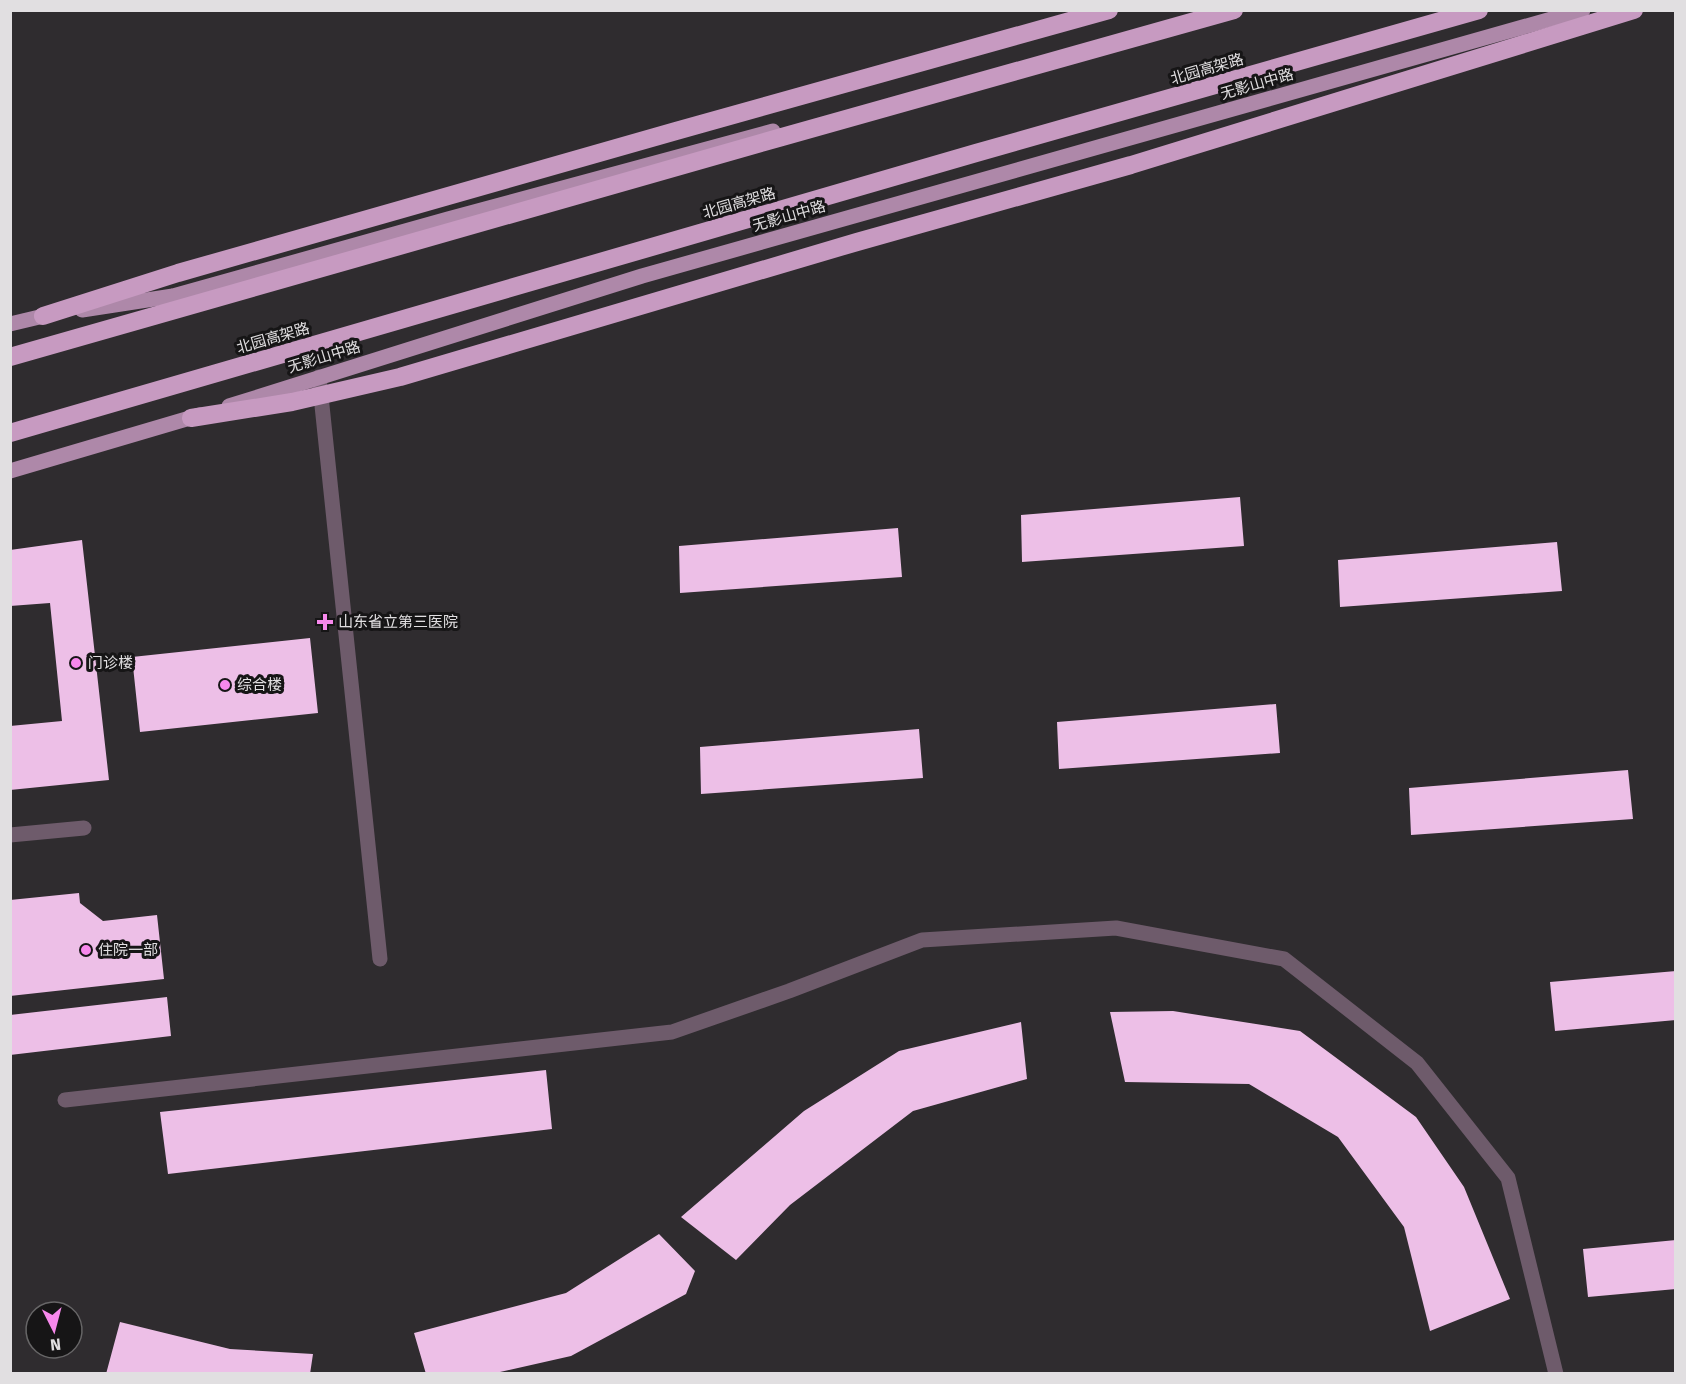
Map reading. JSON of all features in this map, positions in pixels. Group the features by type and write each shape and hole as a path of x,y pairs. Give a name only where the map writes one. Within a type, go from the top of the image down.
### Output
{"highway":[{"path":"44,316 212,263 1109,10"},
{"path":"10,357 1234,10"},
{"name":"北园高架路","path":"10,433 988,149 1479,10"},
{"path":"191,418 292,402 400,377 857,242 1131,165 1634,10"}],"main road":[{"path":"10,324 44,316 173,296 1212,10"},
{"name":"无影山中路","path":"10,471 191,418 642,276 1583,10"}],"street":[{"path":"319,377 380,959"},
{"path":"10,835 84,828"},
{"path":"65,1100 672,1032 789,991 922,940 1116,928 1284,959 1417,1063 1508,1178 1556,1374"}],"building":[{"path":"1240,497 1244,546 1022,562 1021,515"},
{"path":"898,528 902,577 680,593 679,546"},
{"name":"门诊楼","path":"82,540 109,780 10,790 10,726 62,721 50,603 10,606 10,550"},
{"path":"1557,542 1562,591 1340,607 1338,560"},
{"name":"综合楼","path":"310,638 318,713 140,732 132,657"},
{"path":"1276,704 1280,753 1059,769 1057,722"},
{"path":"919,729 923,778 701,794 700,747"},
{"path":"1628,770 1633,819 1411,835 1409,788"},
{"name":"住院一部","path":"79,893 80,903 103,921 157,915 164,979 10,996 10,900"},
{"path":"1676,971 1676,1020 1555,1031 1550,982"},
{"path":"167,997 171,1036 10,1055 10,1015"},
{"path":"1173,1011 1300,1031 1416,1117 1464,1187 1510,1299 1430,1331 1404,1227 1338,1137 1249,1084 1125,1082 1110,1012"},
{"path":"1021,1022 1027,1079 913,1111 790,1205 736,1260 681,1217 804,1111 899,1051"},
{"path":"546,1070 552,1129 168,1174 160,1112"},
{"path":"659,1234 695,1271 686,1294 571,1356 491,1374 426,1374 414,1333 566,1293"},
{"path":"1676,1240 1676,1289 1588,1297 1583,1249"},
{"path":"120,1322 230,1349 313,1354 310,1374 106,1374"}],"place":[{"name":"山东省立第三医院","path":"325,622"},
{"name":"门诊楼","path":"76,663"},
{"name":"综合楼","path":"225,685"},
{"name":"住院一部","path":"86,950"}]}
